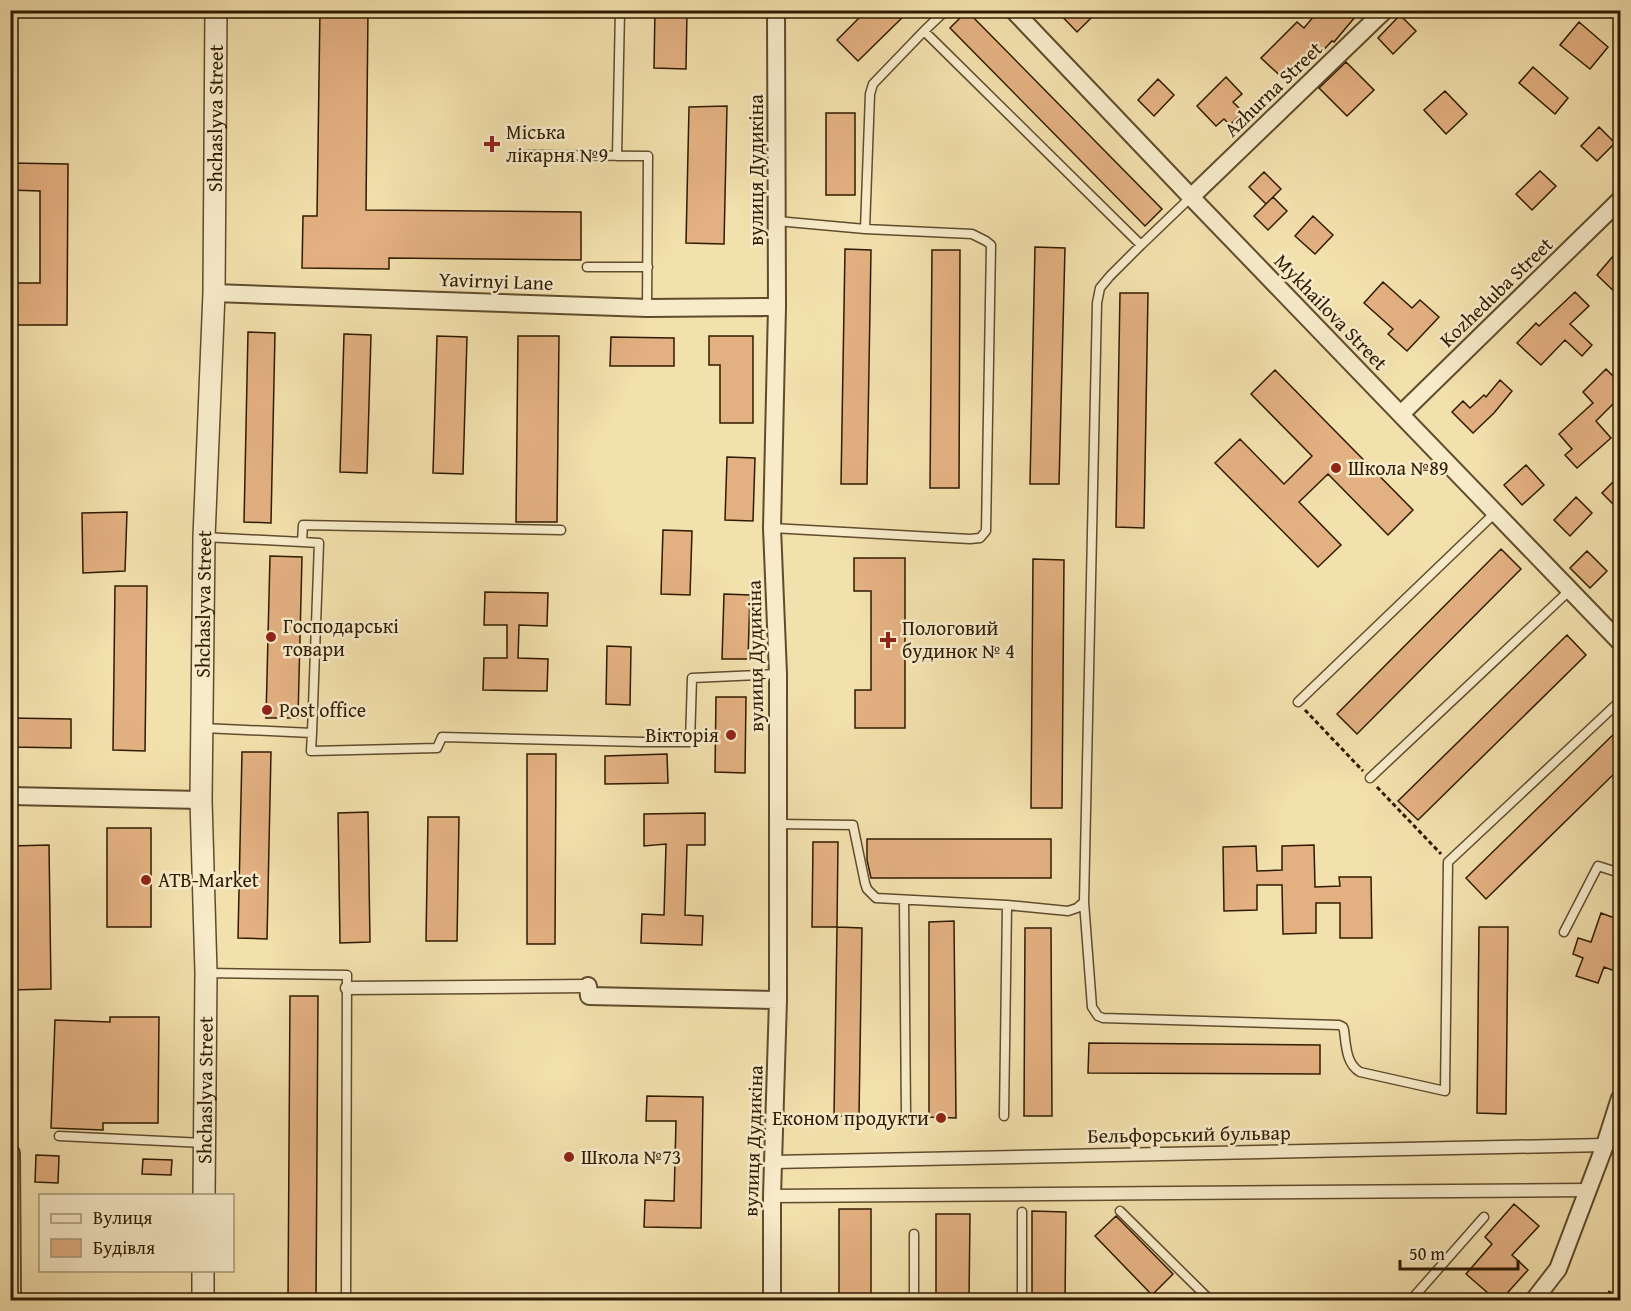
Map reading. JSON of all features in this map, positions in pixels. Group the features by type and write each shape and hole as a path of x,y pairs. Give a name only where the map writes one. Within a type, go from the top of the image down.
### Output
{"street":[{"name":"Shchaslyva Street","path":"204,1194 206,973 201,800 204,537 214,293 216,10"},
{"name":"вулиця Дудикіна","path":"772,1300 772,1196 778,1000 778,674 772,528 777,308 776,10"},
{"name":"Mykhailova Street","path":"1013,10 1191,198 1620,642"},
{"name":"Azhurna Street","path":"1191,198 1385,10"},
{"name":"Kozheduba Street","path":"1401,414 1620,200"},
{"name":"Yavirnyi Lane","path":"214,293 647,308 777,308"},
{"path":"10,796 201,800"},
{"path":"347,988 588,986 589,996 778,1000"},
{"path":"1534,1300 1558,1269 1605,1145 1620,1098"},
{"name":"Бельфорський бульвар","path":"773,1162 1605,1145"},
{"path":"11,1154 12,1300"},
{"path":"772,1196 1588,1190"},
{"path":"203,1272 203,1300"}],"lane":[{"path":"616,156 620,10"},
{"path":"865,230 870,94 873,84 946,10"},
{"path":"924,31 1142,245"},
{"path":"526,155 648,156 647,308"},
{"path":"1191,198 1110,276 1100,288 1097,303 1084,902 1092,1006 1098,1016 1103,1018 1339,1025 1343,1027 1350,1065 1354,1069 1445,1090 1448,862 1620,701"},
{"path":"772,528 970,539 980,538 986,531 991,245 972,234 865,230 777,221"},
{"path":"587,267 648,267"},
{"path":"1298,702 1496,512"},
{"path":"302,542 303,525 561,530"},
{"path":"204,537 319,543 311,751 437,748 442,737 690,742 692,678 778,674"},
{"path":"1370,778 1571,590"},
{"path":"203,728 312,733"},
{"path":"778,824 853,825 865,883 867,889 876,898 1007,905 1068,912 1084,902"},
{"path":"1564,932 1598,866 1620,873"},
{"path":"904,900 906,1114"},
{"path":"1004,1116 1007,905"},
{"path":"206,973 347,975 345,1300"},
{"path":"59,1136 204,1143"},
{"path":"1120,1211 1210,1300"},
{"path":"1022,1212 1022,1300"},
{"path":"1412,1300 1484,1217"},
{"path":"914,1234 914,1300"}],"building":[{"path":"320,10 368,10 366,210 581,212 581,260 389,258 389,269 302,268 303,216 317,216"},
{"path":"655,10 687,10 686,69 654,68"},
{"path":"867,10 910,10 858,61 837,40"},
{"path":"1056,10 1099,10 1077,32"},
{"path":"1319,10 1361,10 1334,42 1332,41 1313,61 1311,59 1288,83 1261,58 1297,22 1304,28"},
{"path":"967,11 1162,209 1145,226 950,28"},
{"path":"1400,15 1416,31 1393,54 1378,38"},
{"path":"1579,22 1608,47 1590,69 1560,45"},
{"path":"1346,62 1374,90 1347,116 1319,88"},
{"path":"1533,67 1568,98 1555,114 1519,83"},
{"path":"1226,77 1242,94 1233,102 1243,112 1230,125 1224,119 1216,126 1197,106"},
{"path":"1158,79 1174,95 1154,116 1138,100"},
{"path":"1445,91 1467,114 1446,134 1424,110"},
{"path":"727,106 724,244 686,243 689,107"},
{"path":"826,113 855,113 855,195 826,195"},
{"path":"1599,127 1615,143 1597,161 1581,146"},
{"path":"10,163 68,164 67,325 10,325 10,283 40,283 40,191 10,190"},
{"path":"1540,171 1556,186 1532,210 1516,194"},
{"path":"1264,172 1281,189 1266,204 1249,187"},
{"path":"1273,197 1287,211 1268,230 1254,216"},
{"path":"1313,216 1333,235 1315,254 1295,236"},
{"path":"1035,247 1065,248 1059,484 1030,484"},
{"path":"1620,248 1620,297 1597,275"},
{"path":"845,249 871,250 867,484 841,484"},
{"path":"932,250 960,250 959,488 930,488"},
{"path":"1383,282 1412,308 1420,300 1439,317 1407,351 1388,334 1393,329 1364,303"},
{"path":"1575,292 1589,306 1570,324 1592,345 1582,356 1565,340 1541,365 1517,343 1536,323 1539,326"},
{"path":"1120,293 1148,293 1144,528 1116,527"},
{"path":"248,332 275,333 271,523 244,522"},
{"path":"344,334 371,335 367,473 340,472"},
{"path":"437,336 467,337 463,474 433,473"},
{"path":"518,336 559,336 557,522 516,522"},
{"path":"709,336 753,336 753,423 720,423 720,365 709,365"},
{"path":"611,337 674,338 674,366 610,366"},
{"path":"1606,369 1620,383 1620,397 1596,421 1611,438 1577,468 1565,455 1572,449 1559,434 1593,403 1583,392"},
{"name":"Школа №89","path":"1275,370 1413,510 1388,535 1328,474 1299,502 1341,545 1318,567 1215,463 1240,439 1284,484 1312,456 1251,394"},
{"path":"1500,380 1512,391 1473,433 1452,412 1463,401 1470,408 1484,395 1486,397"},
{"path":"727,457 755,458 753,521 725,520"},
{"path":"1526,465 1544,485 1522,505 1504,485"},
{"path":"1620,475 1620,511 1602,493"},
{"path":"1576,497 1592,513 1570,536 1554,520"},
{"path":"127,512 125,571 83,573 82,513"},
{"path":"663,530 692,531 690,595 661,594"},
{"path":"1501,549 1521,569 1357,734 1337,714"},
{"path":"1587,551 1607,571 1590,588 1570,568"},
{"path":"270,556 302,557 298,718 266,718"},
{"name":"Пологовий будинок № 4","path":"854,558 905,558 905,728 855,728 855,690 871,690 871,591 854,591"},
{"path":"1033,559 1064,560 1062,808 1031,808"},
{"path":"115,586 147,586 145,751 113,750"},
{"path":"485,592 548,593 547,626 519,625 518,658 548,659 547,691 483,690 484,658 507,658 507,625 484,625"},
{"path":"724,594 750,595 748,659 722,659"},
{"path":"1567,635 1586,655 1418,820 1398,801"},
{"path":"607,646 631,647 630,705 606,704"},
{"name":"Вікторія","path":"716,697 746,697 745,773 715,772"},
{"path":"10,718 71,719 71,748 10,747"},
{"path":"1620,728 1620,768 1486,899 1466,878"},
{"path":"242,752 271,752 267,939 238,938"},
{"path":"527,754 556,754 555,944 527,944"},
{"path":"667,754 668,783 605,784 605,756"},
{"path":"368,812 370,942 340,943 338,813"},
{"path":"705,813 705,845 687,845 685,915 703,916 702,945 641,943 642,914 664,915 666,844 644,846 644,814"},
{"path":"428,817 459,817 457,941 426,941"},
{"path":"107,828 151,828 151,927 107,927"},
{"path":"867,839 1051,839 1051,878 871,878 867,860"},
{"path":"813,842 838,842 837,927 812,927"},
{"path":"49,845 51,989 10,990 10,846"},
{"path":"1314,845 1315,887 1340,886 1339,877 1371,877 1372,938 1340,938 1340,903 1316,903 1316,933 1283,934 1282,885 1257,885 1257,910 1224,911 1223,847 1256,846 1257,871 1282,870 1282,846"},
{"path":"1601,913 1620,920 1620,973 1604,967 1598,983 1576,976 1583,958 1573,954 1578,938 1591,942"},
{"path":"954,921 956,1118 929,1117 929,922"},
{"path":"837,927 862,928 859,1116 834,1116"},
{"path":"1479,927 1508,927 1506,1114 1477,1113"},
{"path":"1025,928 1051,928 1052,1116 1024,1116"},
{"path":"290,996 318,996 316,1300 288,1300"},
{"path":"110,1017 159,1017 158,1123 103,1123 103,1130 51,1128 55,1020 110,1022"},
{"path":"1089,1043 1320,1045 1320,1074 1088,1073"},
{"path":"647,1096 703,1097 701,1228 644,1227 645,1200 674,1201 676,1121 646,1121"},
{"path":"36,1155 59,1156 58,1183 35,1182"},
{"path":"143,1159 172,1160 171,1175 142,1174"},
{"path":"1514,1204 1539,1226 1512,1255 1528,1270 1501,1300 1496,1300 1466,1274 1492,1244 1485,1237"},
{"path":"839,1209 871,1209 871,1300 839,1300"},
{"path":"1032,1211 1066,1212 1065,1300 1032,1300"},
{"path":"936,1214 970,1214 969,1300 936,1300"},
{"path":"1116,1216 1173,1274 1152,1295 1095,1236"}],"railway":[{"path":"1606,1300 1620,1274"}],"place":[{"name":"Міська лікарня №9","path":"492,144"},
{"name":"Школа №89","path":"1336,468"},
{"name":"Господарські товари","path":"271,637"},
{"name":"Пологовий будинок № 4","path":"888,640"},
{"name":"Post office","path":"267,710"},
{"name":"Вікторія","path":"731,735"},
{"name":"ATB-Market","path":"146,880"},
{"name":"Економ продукти","path":"941,1118"},
{"name":"Школа №73","path":"569,1157"}]}
